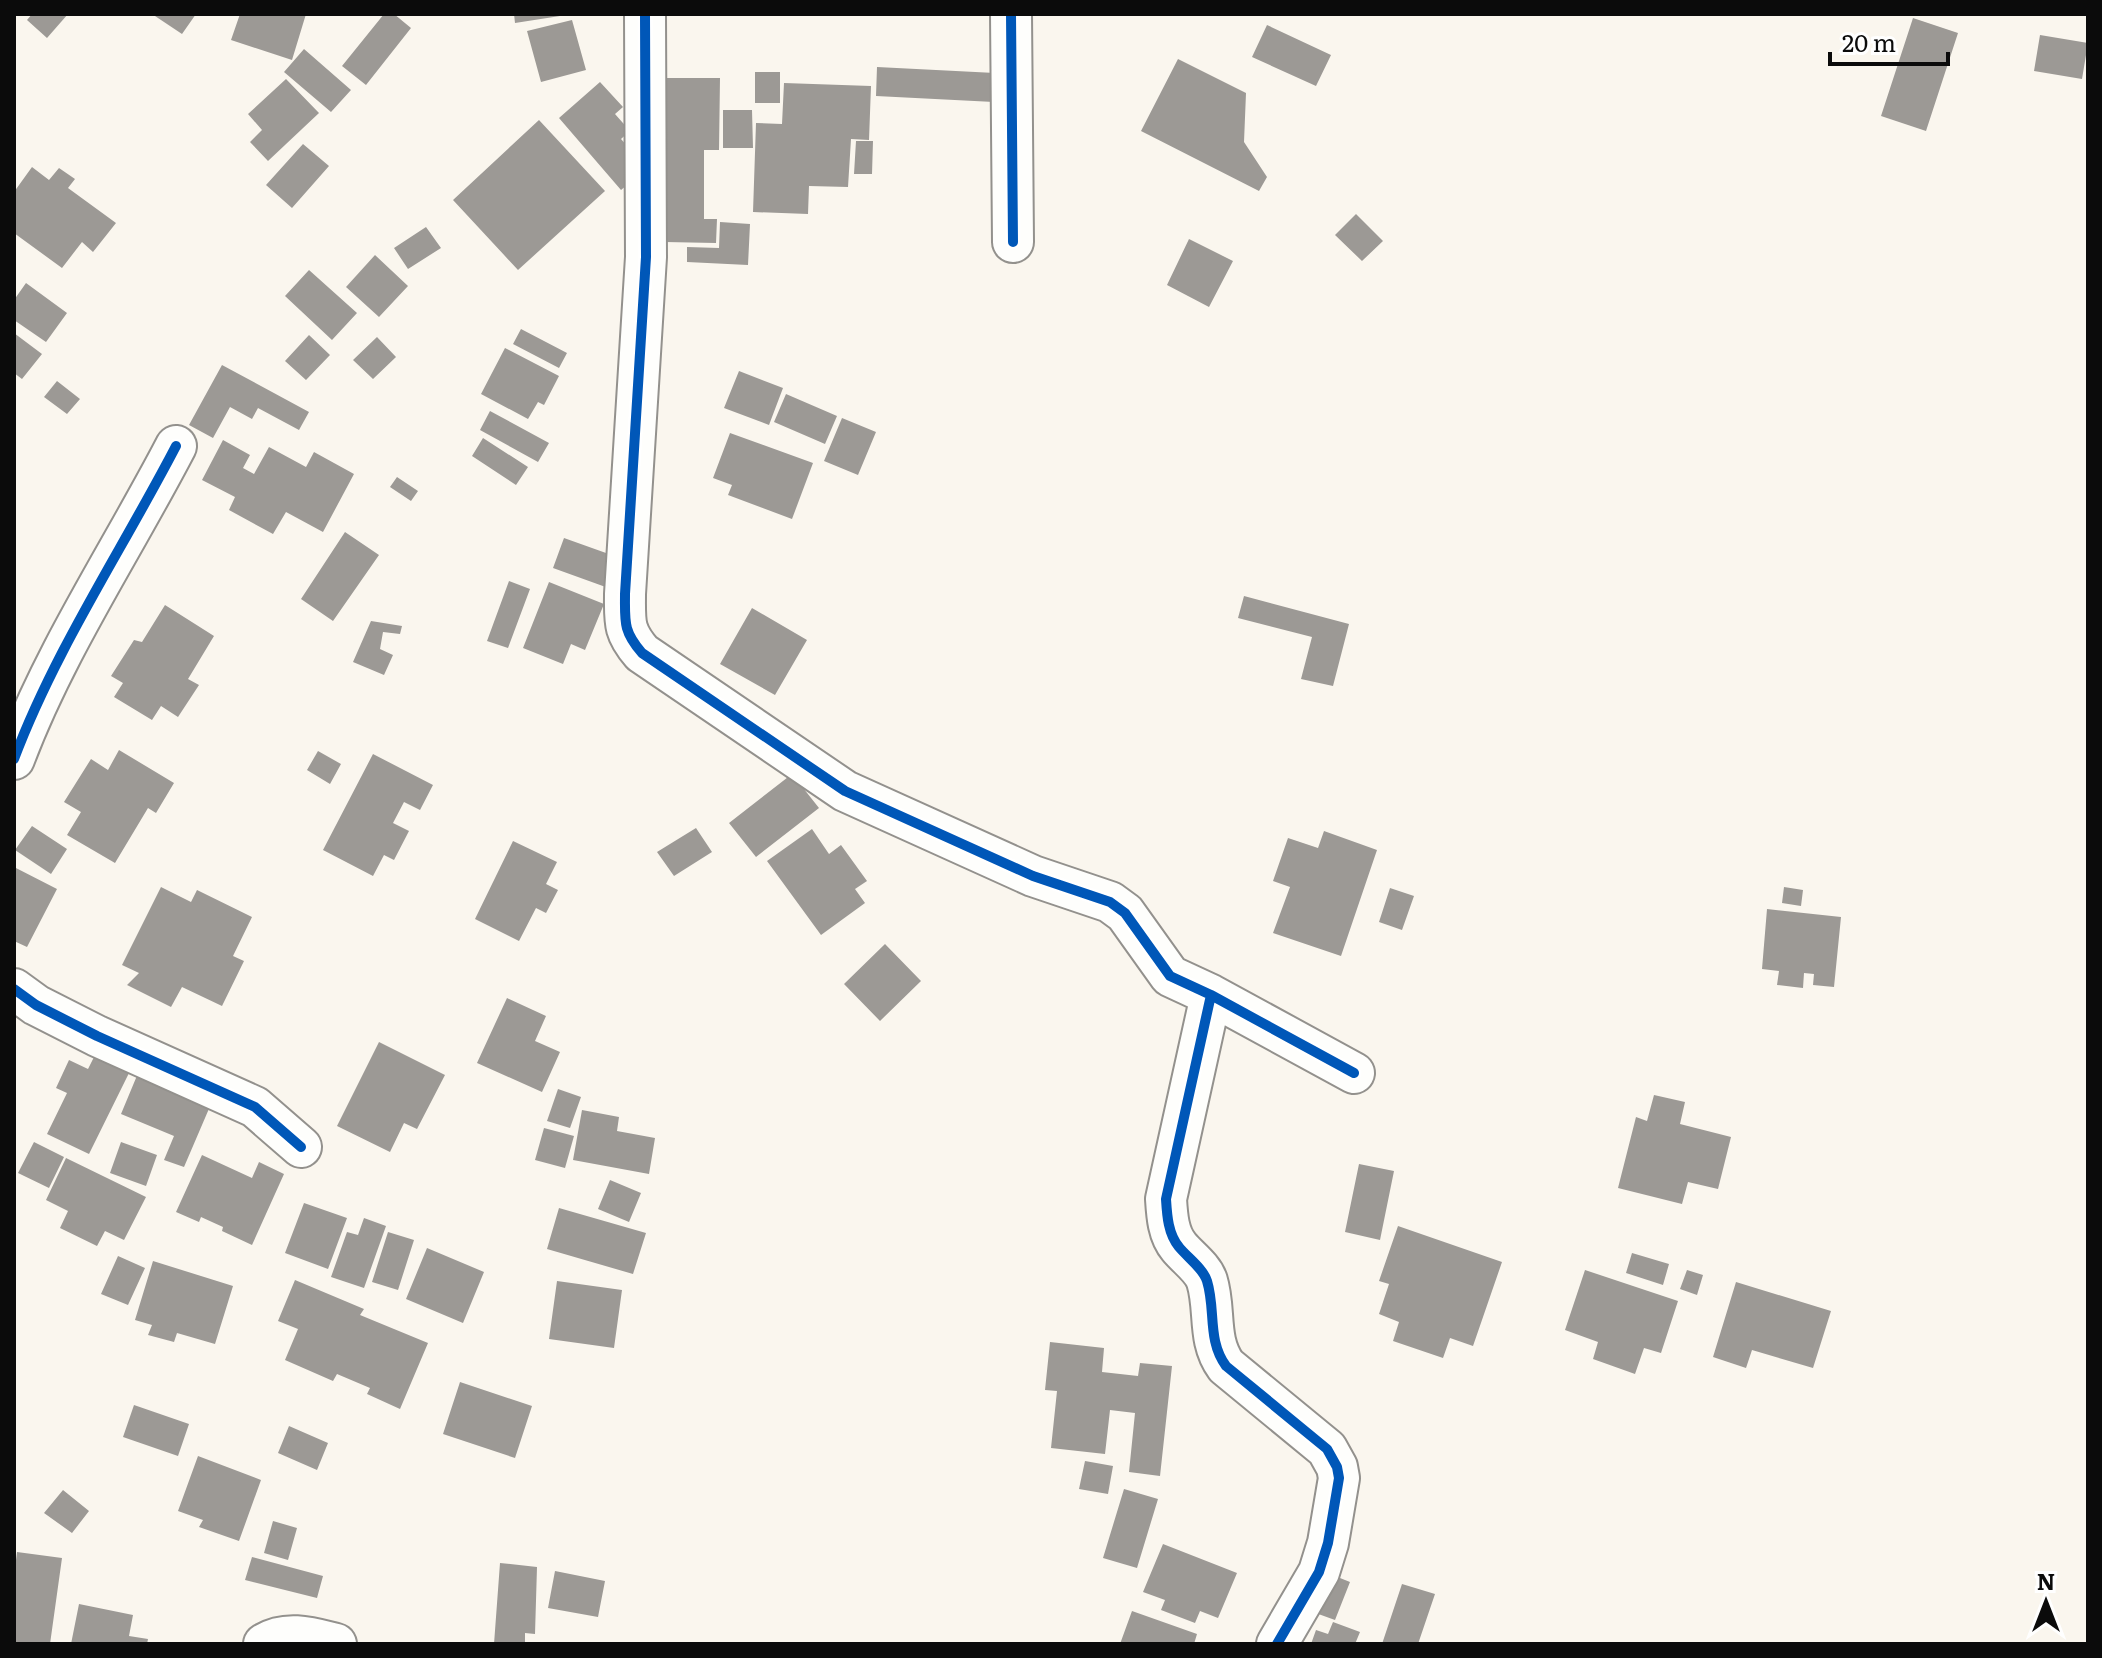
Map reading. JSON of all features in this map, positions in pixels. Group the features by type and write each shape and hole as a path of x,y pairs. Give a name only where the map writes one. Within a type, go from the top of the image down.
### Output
{"street":[{"path":"645,14 646,257 625,594 625,624 630,639 642,653 845,791 1033,876 1110,902 1125,913 1170,976 1354,1073"},
{"path":"1011,14 1013,242"},
{"path":"14,759 25,698 118,549 176,446"},
{"path":"14,989 36,1005 97,1036 255,1107 301,1147"},
{"path":"1211,995 1166,1199 1167,1219 1176,1244 1206,1279 1211,1324 1219,1356 1226,1366 1327,1449 1339,1478 1328,1543 1319,1572 1277,1644"},
{"path":"264,1644 290,1635 336,1644"}],"building":[{"path":"32,14 68,14 47,38 27,20"},
{"path":"152,14 196,14 182,34"},
{"path":"240,14 306,14 292,60 231,40"},
{"path":"384,14 394,14 411,28 366,85 342,66"},
{"path":"514,14 560,14 560,16 515,23"},
{"path":"1913,18 1958,33 1926,131 1881,116"},
{"path":"572,20 586,70 541,82 527,31"},
{"path":"1267,25 1331,55 1316,86 1252,57"},
{"path":"2040,35 2088,43 2082,79 2034,71"},
{"path":"304,49 351,90 331,112 284,72"},
{"path":"1178,59 1246,93 1244,142 1267,177 1259,191 1141,131"},
{"path":"877,67 995,73 994,102 876,96"},
{"path":"755,72 780,72 780,103 755,103"},
{"path":"666,78 720,78 719,150 704,150 704,219 717,219 716,243 665,242"},
{"path":"286,79 319,113 268,161 250,142 262,130 248,114"},
{"path":"600,82 623,107 615,114 630,131 621,139 635,155 638,176 621,190 559,118"},
{"path":"784,83 871,86 869,140 851,139 848,187 809,186 808,214 753,212 756,123 782,124"},
{"path":"723,110 752,110 753,148 723,148"},
{"path":"539,120 605,191 518,270 453,200"},
{"path":"856,141 873,141 872,174 854,174"},
{"path":"303,144 329,166 292,208 266,185"},
{"path":"32,167 49,180 59,168 75,179 68,188 116,223 93,252 82,242 62,268 14,233 14,192"},
{"path":"1356,214 1383,241 1362,261 1335,235"},
{"path":"720,222 750,224 748,265 687,262 687,247 719,248"},
{"path":"426,227 441,248 408,269 394,248"},
{"path":"1189,239 1233,261 1209,307 1167,285"},
{"path":"375,255 408,286 379,317 346,287"},
{"path":"309,270 357,313 332,340 285,296"},
{"path":"26,283 67,313 46,342 14,320 14,300"},
{"path":"521,329 567,353 559,368 513,344"},
{"path":"14,333 42,354 22,379 14,373"},
{"path":"309,335 330,355 306,380 285,361"},
{"path":"377,337 396,357 373,379 353,360"},
{"path":"505,348 559,376 544,405 538,402 528,419 481,394"},
{"path":"222,365 309,412 299,430 258,408 252,419 230,407 213,438 189,425"},
{"path":"739,371 783,388 769,425 724,408"},
{"path":"57,381 80,399 67,414 44,397"},
{"path":"786,394 837,416 825,444 774,422"},
{"path":"490,411 549,443 538,462 480,430"},
{"path":"842,418 876,432 858,475 824,461"},
{"path":"730,433 813,463 792,519 728,495 732,485 713,478"},
{"path":"483,438 528,467 516,485 472,456"},
{"path":"223,440 250,455 243,468 254,474 269,447 306,467 314,452 354,474 323,532 286,512 273,534 229,510 235,497 202,480"},
{"path":"397,477 418,491 411,501 390,487"},
{"path":"345,532 379,555 333,621 301,599"},
{"path":"564,538 620,558 625,594 553,568"},
{"path":"509,581 530,589 508,648 487,641"},
{"path":"549,582 604,604 585,650 571,644 563,664 523,648"},
{"path":"1244,596 1349,624 1333,686 1301,679 1312,637 1238,618"},
{"path":"165,605 214,636 188,679 199,685 178,717 161,706 152,720 114,697 123,683 111,676 134,640 142,642"},
{"path":"752,608 807,640 775,695 720,664"},
{"path":"371,621 402,626 400,634 383,632 380,649 393,655 384,675 353,662"},
{"path":"119,750 174,783 156,813 148,808 115,863 67,835 81,812 64,802 91,759 108,770"},
{"path":"318,751 341,764 330,784 307,770"},
{"path":"373,754 433,785 420,810 404,802 393,823 409,831 394,860 384,855 373,876 323,850"},
{"path":"792,774 819,808 756,857 729,823"},
{"path":"32,826 67,849 51,874 15,850"},
{"path":"696,828 712,852 674,876 657,852"},
{"path":"812,829 829,854 841,845 867,881 855,889 865,903 821,935 767,861"},
{"path":"1324,831 1377,850 1341,956 1273,933 1290,887 1273,881 1288,838 1318,848"},
{"path":"513,841 557,862 546,884 558,890 546,913 536,908 519,941 475,919"},
{"path":"14,867 57,889 27,947 14,941"},
{"path":"161,887 191,902 197,890 252,917 233,956 244,961 222,1006 182,987 171,1007 127,985 139,973 122,965"},
{"path":"1784,887 1803,890 1801,906 1782,903"},
{"path":"1390,888 1414,896 1402,930 1379,922"},
{"path":"1767,909 1841,917 1834,987 1813,985 1814,974 1804,973 1803,988 1777,985 1779,971 1762,969"},
{"path":"885,944 921,981 880,1021 844,984"},
{"path":"507,998 546,1016 535,1041 560,1052 542,1092 477,1063"},
{"path":"379,1042 445,1075 417,1129 404,1123 390,1152 337,1126"},
{"path":"94,1057 129,1073 89,1154 47,1134 67,1093 56,1088 69,1060 88,1069"},
{"path":"141,1066 214,1097 184,1167 164,1160 174,1136 121,1114"},
{"path":"558,1089 581,1097 570,1128 547,1121"},
{"path":"1654,1095 1685,1102 1680,1124 1731,1137 1718,1189 1688,1182 1682,1204 1618,1188 1636,1117 1647,1121"},
{"path":"582,1110 619,1117 617,1131 655,1138 649,1174 573,1160"},
{"path":"544,1128 574,1136 565,1168 535,1160"},
{"path":"34,1142 64,1157 49,1188 18,1173"},
{"path":"121,1142 157,1155 146,1186 110,1173"},
{"path":"202,1155 252,1178 259,1162 284,1174 252,1245 201,1217 199,1222 176,1212"},
{"path":"66,1158 146,1197 124,1240 105,1231 97,1246 60,1228 68,1211 46,1200"},
{"path":"1359,1164 1394,1171 1380,1240 1345,1232"},
{"path":"610,1180 641,1193 629,1222 598,1209"},
{"path":"304,1203 347,1218 328,1269 285,1253"},
{"path":"559,1208 646,1233 633,1274 547,1249"},
{"path":"364,1218 386,1226 364,1288 331,1277 347,1232 358,1235"},
{"path":"1398,1226 1502,1262 1473,1346 1450,1338 1443,1358 1393,1341 1399,1322 1379,1314 1389,1284 1379,1281"},
{"path":"388,1232 414,1240 398,1290 372,1282"},
{"path":"427,1248 484,1272 463,1323 406,1299"},
{"path":"1632,1253 1669,1264 1663,1285 1626,1273"},
{"path":"118,1256 145,1268 128,1305 101,1294"},
{"path":"153,1261 233,1286 215,1344 177,1333 174,1342 148,1335 152,1325 135,1320"},
{"path":"1585,1270 1678,1301 1661,1353 1644,1348 1635,1374 1593,1359 1598,1342 1565,1330"},
{"path":"1687,1270 1703,1275 1697,1295 1680,1289"},
{"path":"295,1280 364,1309 360,1315 428,1343 400,1409 367,1394 370,1388 337,1374 333,1381 285,1360 298,1329 278,1321"},
{"path":"557,1281 622,1290 614,1348 549,1339"},
{"path":"1736,1282 1831,1311 1813,1368 1752,1350 1746,1368 1713,1357"},
{"path":"1050,1342 1104,1348 1102,1372 1138,1376 1140,1363 1172,1366 1160,1476 1129,1472 1135,1413 1110,1410 1105,1454 1051,1448 1057,1391 1045,1390"},
{"path":"460,1382 532,1406 515,1458 443,1434"},
{"path":"134,1405 189,1424 178,1456 123,1437"},
{"path":"289,1426 328,1443 317,1470 278,1453"},
{"path":"198,1456 261,1480 239,1541 199,1527 203,1520 178,1511"},
{"path":"1085,1461 1113,1466 1108,1494 1079,1489"},
{"path":"1124,1489 1158,1499 1137,1568 1103,1558"},
{"path":"63,1490 89,1511 72,1533 44,1513"},
{"path":"273,1521 297,1528 288,1560 264,1553"},
{"path":"1163,1544 1237,1573 1218,1618 1200,1611 1195,1623 1161,1610 1165,1600 1143,1592"},
{"path":"17,1552 62,1558 50,1644 14,1644"},
{"path":"252,1557 323,1576 317,1598 245,1580"},
{"path":"500,1563 537,1567 535,1634 525,1633 525,1644 494,1644"},
{"path":"555,1571 605,1581 598,1617 548,1608"},
{"path":"1325,1572 1350,1582 1335,1620 1310,1611"},
{"path":"1402,1584 1435,1594 1418,1644 1382,1644"},
{"path":"79,1604 133,1615 129,1636 148,1639 147,1644 71,1644"},
{"path":"1132,1611 1197,1634 1194,1644 1120,1644"},
{"path":"1333,1622 1360,1632 1355,1644 1311,1644 1316,1630 1328,1634"}],"cycle path":[{"path":"645,14 646,257 625,594 626,626 631,638 642,653 845,791 1033,876 1110,902 1125,913 1170,976 1354,1073"},
{"path":"1011,14 1013,242"},
{"path":"14,759 69,639 176,446"},
{"path":"14,989 36,1005 97,1036 255,1107 301,1147"},
{"path":"1211,995 1166,1199 1170,1230 1175,1242 1205,1276 1210,1292 1216,1346 1226,1366 1327,1449 1339,1478 1328,1543 1319,1572 1277,1644"}]}
